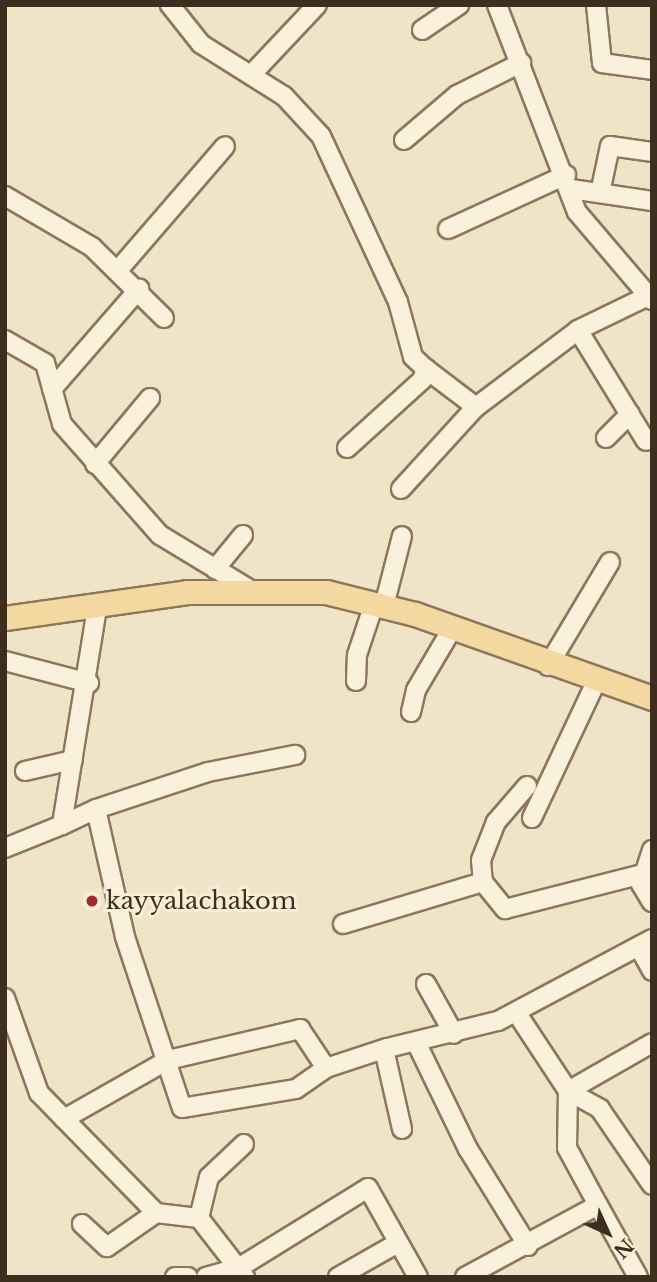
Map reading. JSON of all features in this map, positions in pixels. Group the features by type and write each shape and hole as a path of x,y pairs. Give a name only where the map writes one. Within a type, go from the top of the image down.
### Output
{"main road":[{"path":"5,618 249,589 326,592 379,605 452,629 548,666 652,698"}],"street":[{"path":"170,5 201,44 284,96 321,136 398,302 413,357 476,407"},
{"path":"422,30 459,5"},
{"path":"401,488 476,407 578,330 649,299 577,212 569,182 497,5"},
{"path":"596,5 601,63 652,70"},
{"path":"251,75 316,6"},
{"path":"404,140 457,95 521,62"},
{"path":"119,270 225,146"},
{"path":"600,194 610,146 652,152"},
{"path":"448,229 569,182 600,194 652,201"},
{"path":"5,196 119,270 164,318"},
{"path":"52,389 139,289"},
{"path":"578,330 646,441"},
{"path":"5,340 38,356 52,389 62,424 160,535 249,589"},
{"path":"347,448 422,380 426,369"},
{"path":"95,464 150,398"},
{"path":"606,439 630,414"},
{"path":"215,569 243,535"},
{"path":"356,681 357,655 379,605 402,536"},
{"path":"548,666 610,562"},
{"path":"62,825 89,683 97,608"},
{"path":"411,712 416,690 452,629"},
{"path":"5,661 89,683"},
{"path":"532,818 596,682"},
{"path":"5,848 96,809 208,772 295,755"},
{"path":"25,771 73,761"},
{"path":"527,786 491,831 481,860 483,882 509,910 642,874"},
{"path":"96,809 125,937 182,1108 296,1089 326,1068 384,1049 454,1034 516,1012 646,944 652,971"},
{"path":"652,850 642,874 652,902"},
{"path":"343,924 483,882"},
{"path":"426,984 454,1034"},
{"path":"5,998 39,1093 156,1213 198,1218 243,1272"},
{"path":"516,1012 568,1091 600,1109 652,1185"},
{"path":"64,1119 168,1060 300,1029 326,1068"},
{"path":"416,1042 468,1149 528,1246"},
{"path":"568,1091 652,1043"},
{"path":"384,1049 402,1129"},
{"path":"568,1091 567,1148 638,1277"},
{"path":"198,1218 209,1177 244,1144"},
{"path":"206,1277 243,1272 368,1188 396,1244 418,1277"},
{"path":"465,1277 528,1246 598,1205"},
{"path":"82,1224 107,1247 156,1213"},
{"path":"338,1277 396,1244"},
{"path":"175,1277 188,1277"}],"place":[{"name":"kayyalachakom","path":"92,901"}]}
